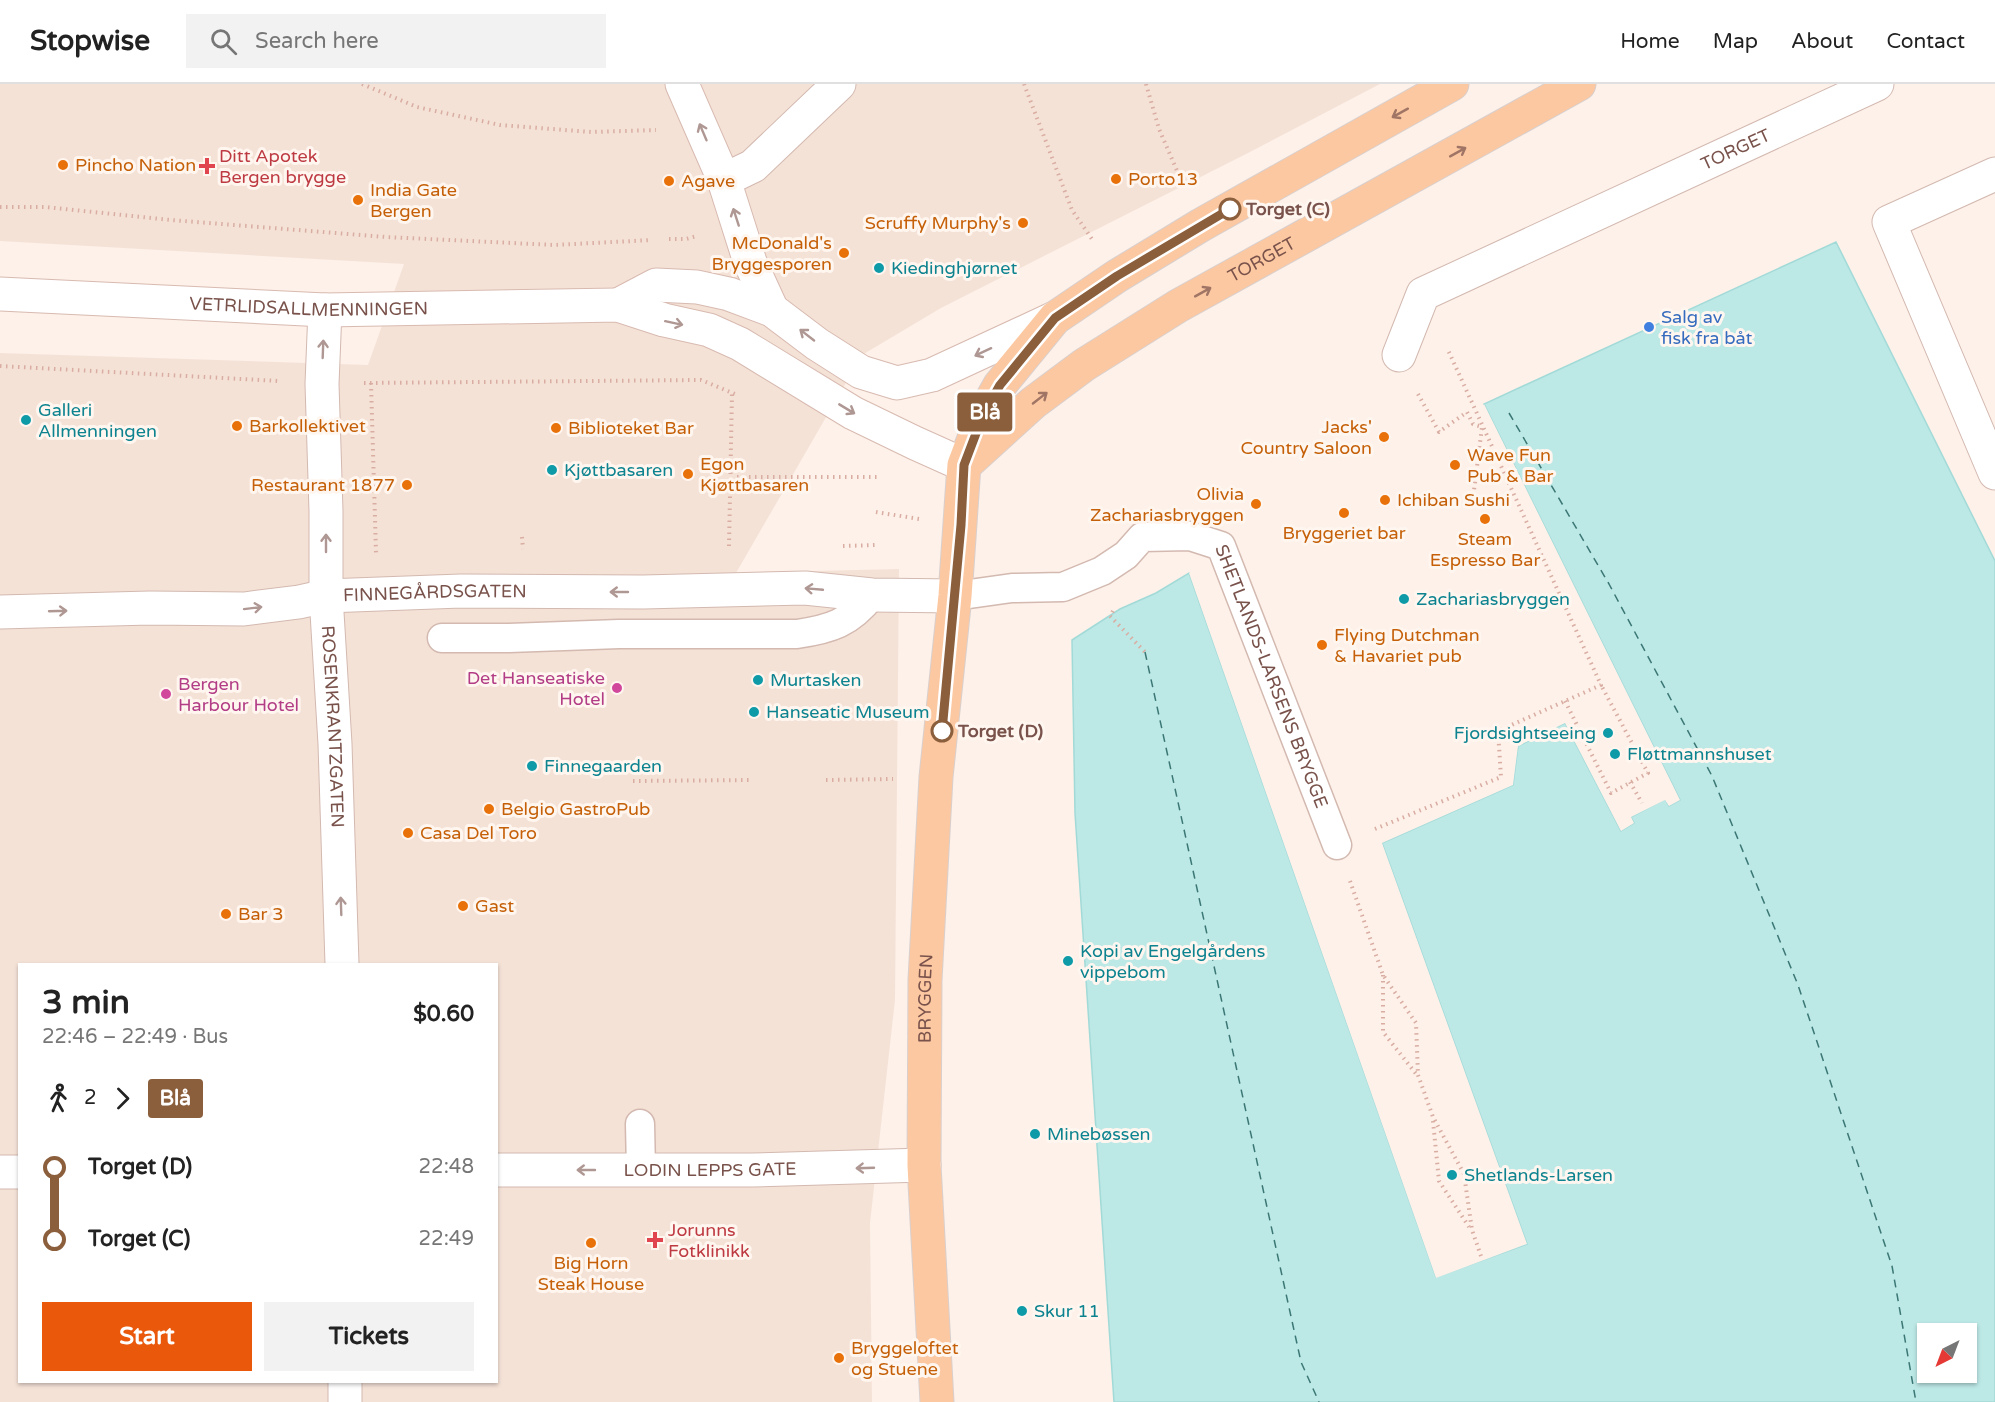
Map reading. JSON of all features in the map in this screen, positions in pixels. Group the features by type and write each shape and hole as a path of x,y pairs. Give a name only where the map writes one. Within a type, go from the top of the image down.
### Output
{"main road":[{"path":"955,596 964,465 983,415 1000,385 1055,318 1117,276 1201,225 1452,84"},
{"name":"TORGET","path":"964,465 1033,403 1076,371 1168,312 1580,84"},
{"name":"BRYGGEN","path":"937,1402 924,1165 926,980 936,777 955,596"}],"street":[{"path":"682,84 724,180 750,262 772,310"},
{"path":"724,180 753,166 839,84"},
{"name":"TORGET","path":"1423,294 1877,84"},
{"path":"1995,174 1889,222 1995,473"},
{"path":"618,305 656,285 696,287 729,294 772,310 817,344 861,372 897,383 932,375 1055,318"},
{"name":"VETRLIDSALLMENNINGEN","path":"0,294 325,310 618,305"},
{"path":"1399,355 1423,294"},
{"path":"618,305 664,320 709,330 740,344 853,413 964,465"},
{"name":"ROSENKRANTZGATEN","path":"325,310 322,384 326,596 335,744 342,963"},
{"name":"FINNEGÅRDSGATEN","path":"0,612 150,608 244,609 326,596 461,591 643,592 806,588 872,595 955,596"},
{"name":"LODIN LEPPS GATE","path":"498,1170 752,1170 924,1165"},
{"path":"0,1172 18,1172"},
{"path":"345,1383 345,1402"}],"lane":[{"name":"SHETLANDS-LARSENS BRYGGE","path":"955,596 1012,588 1063,587 1102,571 1126,555 1142,537 1190,536 1221,546 1337,845"},
{"path":"442,638 619,634 797,634 825,630 840,624 872,595"},
{"path":"640,1124 641,1170"}],"path":[{"path":"362,84 417,107 500,125 591,132 702,129"},
{"path":"1024,84 1072,210 1117,276"},
{"path":"1146,84 1159,129 1201,225"},
{"path":"0,207 45,207 171,220 386,237 554,245 653,240"},
{"path":"664,240 686,239 703,233"},
{"path":"1423,294 1601,685 1648,773 1611,793 1565,701"},
{"path":"0,366 288,382"},
{"path":"357,383 701,380 742,398"},
{"path":"371,383 376,554"},
{"path":"1414,385 1439,432 1467,412 1473,424 1482,428 1472,506"},
{"path":"729,550 732,393"},
{"path":"737,477 878,477"},
{"path":"876,512 922,520"},
{"path":"1110,616 1145,652"},
{"path":"1381,826 1501,777 1498,731 1601,685"},
{"path":"826,780 936,777"},
{"path":"633,780 752,780"},
{"path":"1630,783 1642,802"},
{"path":"1337,845 1383,975 1416,1023 1418,1076 1432,1117 1464,1174 1472,1230 1481,1257"},
{"path":"1383,975 1383,1032 1418,1076"},
{"path":"1432,1117 1439,1181 1472,1230"}],"shaded area":[{"path":"0,84 1380,84 941,308 862,355 736,573 899,569 895,1000 870,1223 872,1402 0,1402 0,353 368,365 404,264 0,241"}],"water":[{"path":"1836,242 1995,561 1995,1402 1114,1402 1075,813 1072,640 1120,609 1156,593 1189,573 1436,1277 1527,1244 1382,843 1513,785 1518,746 1565,723 1621,831 1634,823 1631,817 1665,799 1669,806 1680,800 1484,404"}],"pier":[{"path":"1484,404 1680,800 1669,806 1665,800 1631,817 1634,823 1621,831 1565,723 1518,746 1513,785 1382,843 1527,1244 1436,1278 1189,573 1192,572 1438,1274 1523,1242 1379,842 1510,782 1516,745 1565,720 1622,827 1630,822 1628,817 1630,814 1664,797 1667,797 1670,802 1676,799 1483,407"}],"ferry route":[{"path":"1509,413 1609,584 1712,776 1798,985 1892,1266 1916,1402"},
{"path":"1145,652 1301,1362 1319,1402"}],"bus line":[{"name":"Blå","path":"942,731 961,525 964,465 983,415 1000,385 1055,318 1117,276 1230,209"}],"place":[{"name":"Pincho Nation","path":"63,165"},
{"name":"Ditt Apotek Bergen brygge","path":"207,166"},
{"name":"Porto13","path":"1116,179"},
{"name":"Agave","path":"669,181"},
{"name":"India Gate Bergen","path":"358,200"},
{"name":"Torget (C)","path":"1230,209"},
{"name":"Scruffy Murphy's","path":"1023,223"},
{"name":"McDonald's Bryggesporen","path":"844,253"},
{"name":"Kiedinghjørnet","path":"879,268"},
{"name":"Salg av fisk fra båt","path":"1649,327"},
{"name":"Galleri Allmenningen","path":"26,420"},
{"name":"Barkollektivet","path":"237,426"},
{"name":"Biblioteket Bar","path":"556,428"},
{"name":"Jacks' Country Saloon","path":"1384,437"},
{"name":"Wave Fun Pub & Bar","path":"1455,465"},
{"name":"Kjøttbasaren","path":"552,470"},
{"name":"Egon Kjøttbasaren","path":"688,474"},
{"name":"Restaurant 1877","path":"407,485"},
{"name":"Ichiban Sushi","path":"1385,500"},
{"name":"Olivia Zachariasbryggen","path":"1256,504"},
{"name":"Bryggeriet bar","path":"1344,513"},
{"name":"Steam Espresso Bar","path":"1485,519"},
{"name":"Zachariasbryggen","path":"1404,599"},
{"name":"Flying Dutchman & Havariet pub","path":"1322,645"},
{"name":"Murtasken","path":"758,680"},
{"name":"Det Hanseatiske Hotel","path":"617,688"},
{"name":"Bergen Harbour Hotel","path":"166,694"},
{"name":"Hanseatic Museum","path":"754,712"},
{"name":"Torget (D)","path":"942,731"},
{"name":"Fjordsightseeing","path":"1608,733"},
{"name":"Fløttmannshuset","path":"1615,754"},
{"name":"Finnegaarden","path":"532,766"},
{"name":"Belgio GastroPub","path":"489,809"},
{"name":"Casa Del Toro","path":"408,833"},
{"name":"Gast","path":"463,906"},
{"name":"Bar 3","path":"226,914"},
{"name":"Kopi av Engelgårdens vippebom","path":"1068,961"},
{"name":"Minebøssen","path":"1035,1134"},
{"name":"Shetlands-Larsen","path":"1452,1175"},
{"name":"Jorunns Fotklinikk","path":"655,1240"},
{"name":"Big Horn Steak House","path":"591,1243"},
{"name":"Skur 11","path":"1022,1311"},
{"name":"Bryggeloftet og Stuene","path":"839,1358"}]}
